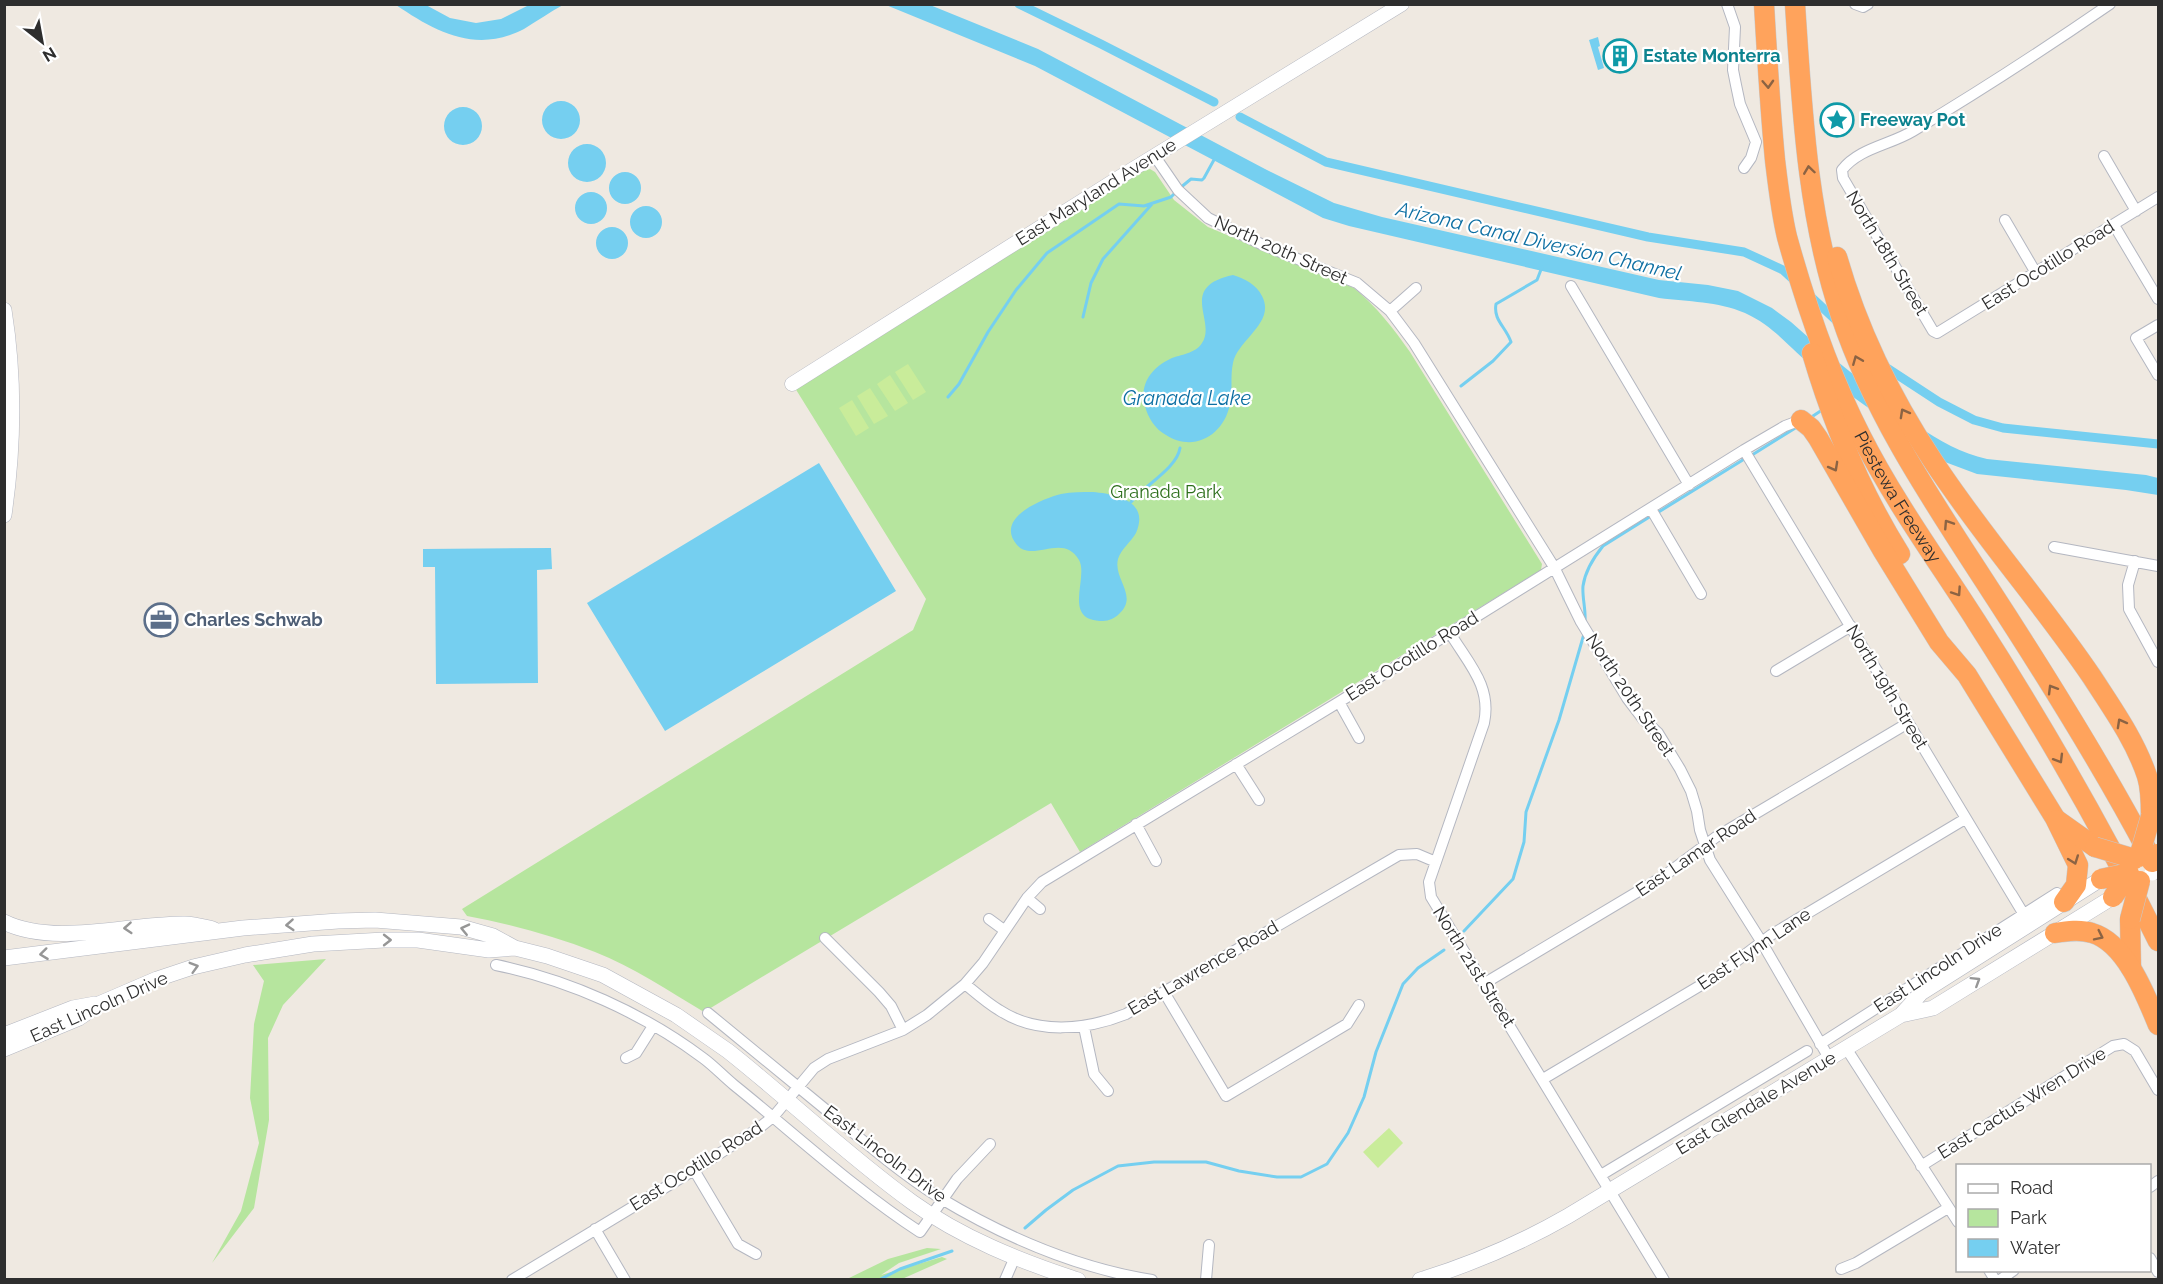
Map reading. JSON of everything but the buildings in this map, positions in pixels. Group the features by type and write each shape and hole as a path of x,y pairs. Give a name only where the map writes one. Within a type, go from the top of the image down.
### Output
{"highway":[{"name":"Piestewa Freeway","path":"1764,4 1769,106 1787,234 1798,274 1834,377 1860,435 1918,535 1982,631 2101,830 2158,941"},
{"name":"Piestewa Freeway","path":"1795,4 1804,135 1814,205 1833,267 1840,315 1859,365 1901,451 2036,662 2120,801 2149,865"},
{"path":"1833,267 1867,343 1907,419 1934,463 2061,631 2122,722 2153,784 2150,791 2149,865 2130,919 2131,968"},
{"path":"1798,274 1805,328 1837,428 1870,500 1894,544 1951,635 1967,675"},
{"path":"1801,420 1818,438 1877,542 1939,642 1967,675 2055,818 2078,865 2079,874 2076,885 2061,897"},
{"path":"2055,818 2095,847 2149,865"},
{"path":"2101,879 2149,865"},
{"path":"2113,897 2149,865"},
{"path":"2055,933 2082,930 2099,935 2115,946 2131,968 2158,1025"}],"main road":[{"path":"4,310 12,388 13,430 6,479 4,515"},
{"name":"East Glendale Avenue","path":"1610,1191 1901,1015 1921,993 2027,919 2061,897 2101,879"},
{"name":"East Glendale Avenue","path":"1901,1015 1933,1008 2113,897"},
{"path":"4,921 28,930 50,932 186,924 228,932"},
{"name":"East Lincoln Drive","path":"4,958 228,932 243,928 338,921 397,921 461,927 494,936 515,948 603,975 656,1003 705,1033 873,1172 933,1215 1015,1257 1078,1280"},
{"name":"East Lincoln Drive","path":"4,1049 79,1018 100,1003 157,979 193,967 279,949 346,941 384,940 427,941 489,950 515,948"},
{"path":"4,1035 73,1008 100,1003"},
{"path":"1420,1280 1511,1246 1610,1191"}],"street":[{"name":"East Maryland Avenue","path":"792,384 1154,155 1402,4"},
{"path":"1727,4 1735,27 1733,64 1740,105 1756,142 1751,158 1744,168"},
{"path":"1855,4 1863,8 1868,4"},
{"name":"North 18th Street","path":"1937,333 1933,331 1846,184 1842,170 1855,157 1911,133 2046,48 2110,4"},
{"name":"North 20th Street","path":"1154,155 1178,190 1208,218 1263,244 1357,283 1390,311 1414,343 1554,567 1581,622 1628,698 1643,719 1658,733 1680,769 1691,791 1704,846 1710,860 1829,1058"},
{"path":"2104,156 2136,211"},
{"name":"East Ocotillo Road","path":"1937,333 2158,197"},
{"path":"2005,220 2036,273"},
{"path":"2114,225 2158,299"},
{"path":"1571,286 1689,485"},
{"path":"1390,311 1416,288"},
{"path":"2158,325 2136,338 2158,375"},
{"name":"East Ocotillo Road","path":"512,1280 759,1128 774,1116 814,1068 828,1059 903,1030 927,1015 965,984 983,963 1027,898 1042,882 1339,702 1744,450 1785,426 1801,420"},
{"name":"North 19th Street","path":"1744,450 2027,919"},
{"path":"1651,508 1701,594"},
{"path":"2054,547 2158,566"},
{"path":"2134,561 2128,585 2129,609 2158,662"},
{"path":"1776,671 1851,626"},
{"name":"North 21st Street","path":"1450,633 1482,685 1487,709 1429,882 1431,897 1664,1280"},
{"path":"1339,702 1359,738"},
{"name":"East Lamar Road","path":"1485,983 1664,876 1716,837 1908,723"},
{"path":"1236,764 1259,800"},
{"name":"East Flynn Lane","path":"1543,1079 1718,975 1761,942 1965,819"},
{"path":"1136,825 1156,861"},
{"name":"East Lawrence Road","path":"965,984 999,1011 1024,1022 1053,1027 1084,1027 1126,1014 1399,855 1417,854 1436,862"},
{"path":"1027,898 1040,909"},
{"path":"989,919 1004,930"},
{"name":"East Lincoln Drive","path":"1820,1044 2027,919"},
{"path":"825,938 891,1006 903,1030"},
{"path":"512,968 515,948"},
{"name":"East Lincoln Drive","path":"496,965 579,990 653,1026 703,1058 868,1195 920,1232 933,1215"},
{"path":"1164,992 1227,1096 1273,1075 1347,1024 1359,1005"},
{"name":"East Lincoln Drive","path":"708,1013 872,1149 942,1199 1053,1254 1098,1269 1152,1280"},
{"path":"626,1058 636,1053 653,1026"},
{"path":"1084,1027 1094,1074 1108,1091"},
{"name":"East Cactus Wren Drive","path":"1922,1166 2113,1046 2124,1044 2135,1051 2158,1090"},
{"path":"1846,1048 1956,1219"},
{"path":"1601,1175 1807,1051"},
{"path":"933,1215 942,1199 973,1160 990,1144"},
{"path":"694,1170 738,1244 756,1254"},
{"path":"1841,1269 1856,1263 1947,1208"},
{"path":"595,1229 625,1280"},
{"path":"1206,1280 1209,1245"},
{"path":"1005,1280 1015,1257"}],"green space":[{"name":"Granada Park","path":"1150,169 1155,172 1174,200 1208,227 1354,288 1370,303 1410,352 1542,564 1541,570 1080,852 1051,803 704,1012 637,972 595,952 532,931 467,916 462,909 913,630 926,599 795,388 1144,170"},
{"path":"908,364 926,392 913,400 895,372"},
{"path":"890,375 908,403 895,411 877,384"},
{"path":"870,388 888,416 874,424 857,396"},
{"path":"852,400 869,428 856,436 839,408"},
{"path":"326,959 283,1005 268,1038 269,1120 254,1208 212,1263 241,1211 259,1143 250,1098 254,1024 264,981 253,965"},
{"path":"1389,1128 1403,1143 1378,1168 1363,1152"},
{"path":"927,1248 941,1249 899,1263 881,1275 942,1257 947,1259 902,1279 847,1279 888,1259"}],"water":[{"path":"396,5 426,5 450,18 476,23 501,19 529,5 563,5 524,29 506,36 489,40 473,40 441,31"},
{"path":"886,5 930,5 1038,49 1334,203 1382,217 1659,280 1708,285 1738,291 1772,308 1918,427 1951,446 1987,459 2146,475 2158,478 2158,495 1977,474 1945,462 1843,389 1772,330 1745,313 1713,304 1659,298 1323,218 1035,66"},
{"path":"1598,37 1600,46 1598,47 1604,68 1598,70 1589,40"},
{"path":"561,101 575,106 580,120 575,134 561,139 547,134 542,120 547,106"},
{"path":"463,107 477,112 482,126 477,140 463,145 449,140 444,126 449,112"},
{"path":"587,144 601,149 606,163 601,177 587,182 573,177 568,163 573,149"},
{"path":"625,172 636,177 641,188 636,199 625,204 614,199 609,188 614,177"},
{"path":"591,192 602,197 607,208 602,219 591,224 580,219 575,208 580,197"},
{"path":"646,206 657,211 662,222 657,233 646,238 635,233 630,222 635,211"},
{"path":"612,227 623,232 628,243 623,254 612,259 601,254 596,243 601,232"},
{"name":"Granada Lake","path":"1233,275 1250,282 1257,288 1265,306 1264,314 1255,331 1236,354 1232,368 1230,404 1221,424 1206,438 1187,442 1177,440 1162,433 1150,419 1144,398 1145,384 1157,367 1199,347 1205,334 1203,296 1207,288 1216,280"},
{"path":"819,463 896,591 665,731 587,603"},
{"path":"1093,492 1120,497 1128,501 1135,506 1139,522 1136,533 1118,559 1117,566 1127,601 1119,614 1105,621 1090,619 1083,614 1079,597 1081,568 1079,560 1072,552 1065,548 1024,550 1017,545 1012,535 1012,526 1016,518 1033,505 1061,494"},
{"path":"551,548 552,569 537,570 538,683 436,684 435,567 423,567 423,549"}],"waterway":[{"path":"1019,4 1214,102"},
{"path":"1240,117 1326,162 1648,237 1744,252 1783,270 1796,282"},
{"path":"1180,188 1191,179 1202,180 1215,158"},
{"path":"948,397 959,384 988,332 1016,290 1047,253 1119,204 1144,206 1171,197 1176,192"},
{"path":"1083,317 1091,283 1103,259 1152,204"},
{"path":"1461,386 1493,361 1511,342 1496,315 1496,304 1537,280 1542,267"},
{"path":"1808,294 1840,324"},
{"path":"1884,366 1939,402 1974,420 2003,428 2158,444"},
{"path":"1810,418 1822,410"},
{"path":"1752,455 1797,427"},
{"path":"1131,502 1167,469 1178,455 1180,448"},
{"path":"1657,513 1746,458"},
{"path":"1585,621 1583,586 1593,560 1603,546 1651,516"},
{"path":"1464,931 1513,879 1524,842 1526,812 1559,720 1584,634"},
{"path":"1025,1228 1073,1190 1118,1166 1154,1162 1206,1162 1239,1171 1277,1177 1301,1177 1327,1164 1348,1133 1364,1097 1376,1052 1403,984 1418,968 1444,950"},
{"path":"879,1280 900,1269 952,1251"}],"place":[{"name":"Estate Monterra","path":"1620,56"},
{"name":"Freeway Pot","path":"1837,120"},
{"name":"Charles Schwab","path":"161,620"}],"water label":[{"name":"Arizona Canal Diversion Channel","path":"1539,241"}]}
